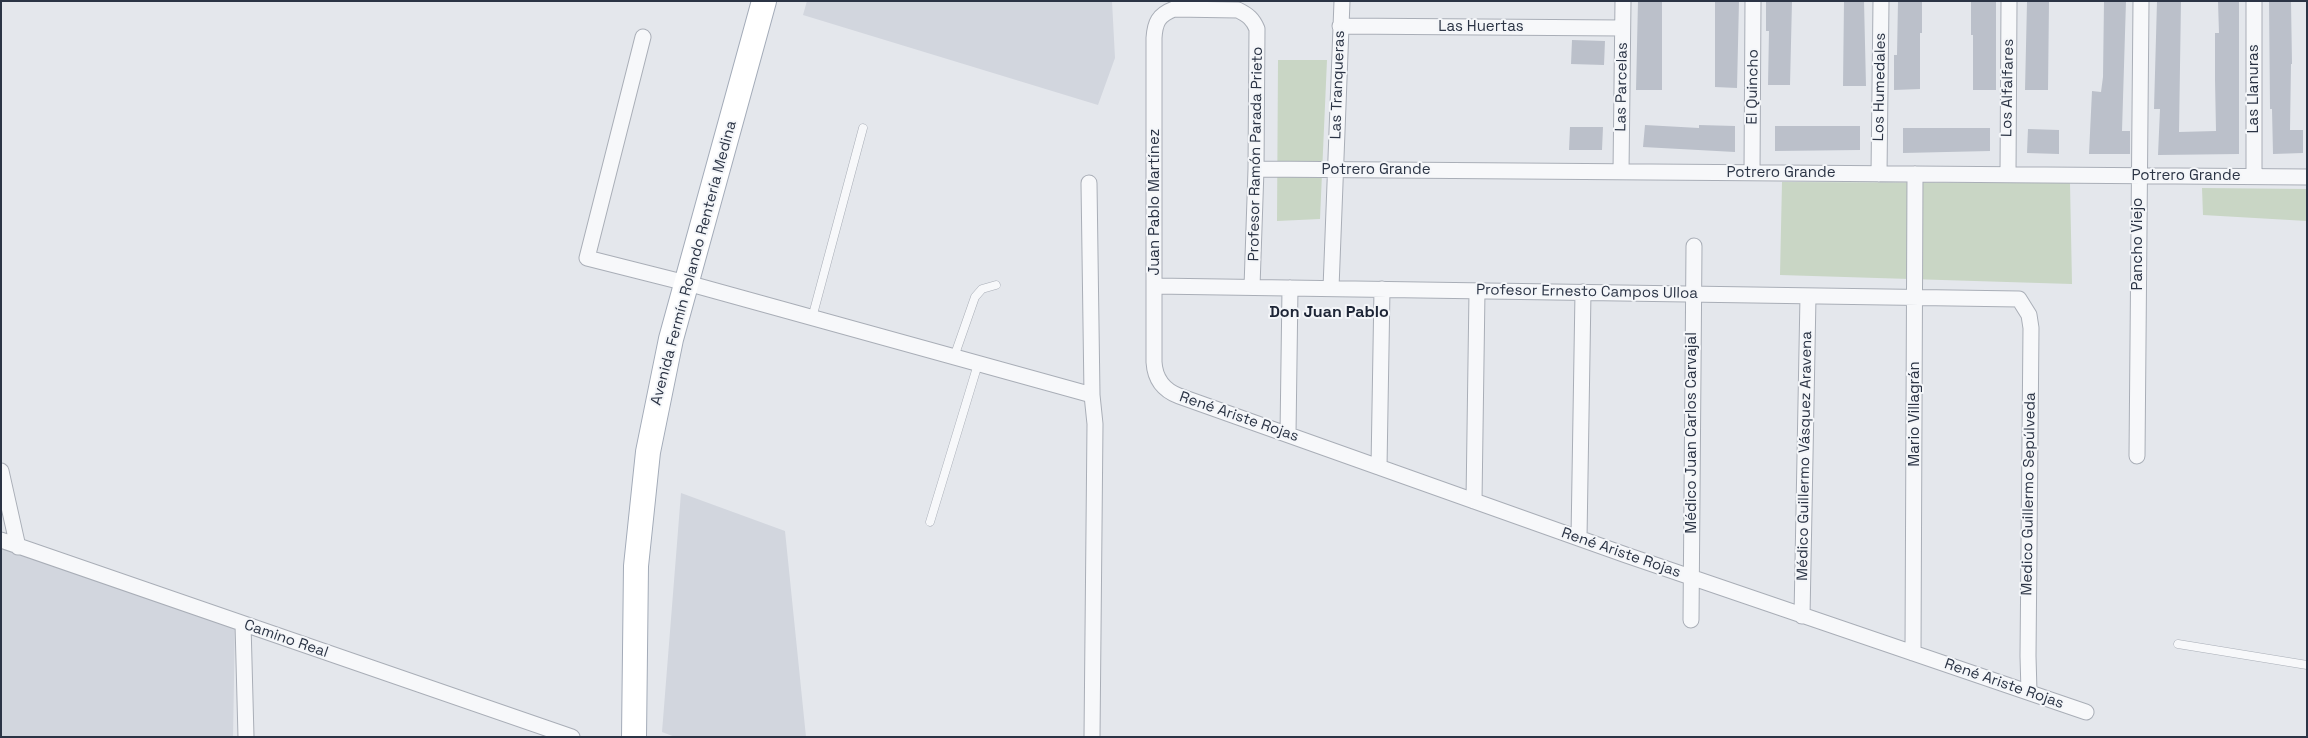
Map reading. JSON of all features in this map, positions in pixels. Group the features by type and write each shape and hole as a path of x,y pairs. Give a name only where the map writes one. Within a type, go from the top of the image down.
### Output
{"main road":[{"name":"Avenida Fermín Rolando Rentería Medina","path":"634,737 634,623 640,509 658,395 764,1"}],"street":[{"name":"Las Tranqueras","path":"1331,288 1342,1"},
{"name":"Las Parcelas","path":"1621,172 1623,1"},
{"name":"El Quincho","path":"1752,173 1753,1"},
{"name":"Los Humedales","path":"1879,174 1881,1"},
{"name":"Pancho Viejo","path":"2137,456 2141,1"},
{"name":"Las Llanuras","path":"2254,1 2254,176"},
{"name":"Los Alfalfares","path":"2008,174 2009,2"},
{"name":"Juan Pablo Martínez","path":"1160,384 1154,362 1154,38 1158,19 1165,12 1174,10 1238,10 1247,14 1254,22"},
{"name":"Profesor Ramón Parada Prieto","path":"1252,287 1259,38 1254,22"},
{"name":"Las Huertas","path":"1340,26 1622,28"},
{"path":"643,37 587,258 687,283 1092,395"},
{"name":"Potrero Grande","path":"1256,169 2307,176"},
{"name":"Mario Villagrán","path":"1913,653 1916,297 1915,174"},
{"path":"1089,183 1092,395 1095,424 1092,737"},
{"name":"Médico Juan Carlos Carvajal","path":"1691,620 1694,246"},
{"name":"Profesor Ernesto Campos Ulloa","path":"1155,286 2019,299"},
{"path":"1288,434 1290,288"},
{"path":"1379,468 1382,289"},
{"path":"1474,501 1478,291"},
{"path":"1579,538 1583,292"},
{"name":"Médico Guillermo Vásquez Aravena","path":"1802,616 1808,296"},
{"name":"Medico Guillermo Sepúlveda","path":"2019,299 2029,315 2031,328 2029,692"},
{"name":"René Ariste Rojas","path":"1160,384 1179,396 1379,468 1802,616 2086,712"},
{"path":"1,471 18,547"},
{"name":"Camino Real","path":"1,540 572,737"},
{"path":"243,624 246,737"}],"lane":[{"path":"812,318 863,128"},
{"path":"954,357 975,297 982,289 996,285"},
{"path":"930,522 978,364"},
{"path":"2178,644 2307,665"}],"shaded area":[{"path":"807,1 1112,1 1115,58 1098,105 803,15"},
{"path":"681,493 785,531 806,737 675,737 662,732"},
{"path":"1,536 235,622 233,737 1,737"}],"green space":[{"path":"1278,60 1327,60 1320,219 1277,221"},
{"path":"1782,182 2070,183 2072,284 1780,275"},
{"path":"2202,188 2307,189 2307,221 2203,215"}],"building":[{"path":"1638,1 1662,1 1662,90 1636,90"},
{"path":"1715,1 1739,1 1737,88 1715,87"},
{"path":"1766,1 1792,1 1790,85 1768,85 1769,31 1766,31"},
{"path":"1844,1 1864,1 1866,86 1843,86"},
{"path":"1898,1 1922,1 1920,89 1894,90 1894,55 1897,55"},
{"path":"2104,1 2126,1 2122,131 2130,131 2130,154 2089,154 2092,91 2101,92 2103,77"},
{"path":"2157,1 2181,1 2179,132 2216,131 2215,33 2219,33 2218,1 2239,1 2239,154 2158,155 2160,109 2154,109"},
{"path":"2269,1 2291,1 2290,130 2303,130 2303,153 2273,154 2272,109 2270,109"},
{"path":"1971,2 1996,2 1996,90 1973,90"},
{"path":"2027,2 2049,2 2048,90 2025,90"},
{"path":"1572,40 1605,41 1604,65 1571,64"},
{"path":"1645,125 1699,128 1699,125 1735,126 1735,152 1643,147"},
{"path":"1775,126 1860,126 1860,150 1775,151"},
{"path":"1570,127 1603,127 1602,150 1569,150"},
{"path":"1903,128 1990,128 1990,151 1903,153"},
{"path":"2028,129 2059,130 2059,154 2027,153"}],"district":[{"name":"Don Juan Pablo","path":"1329,313"}]}
